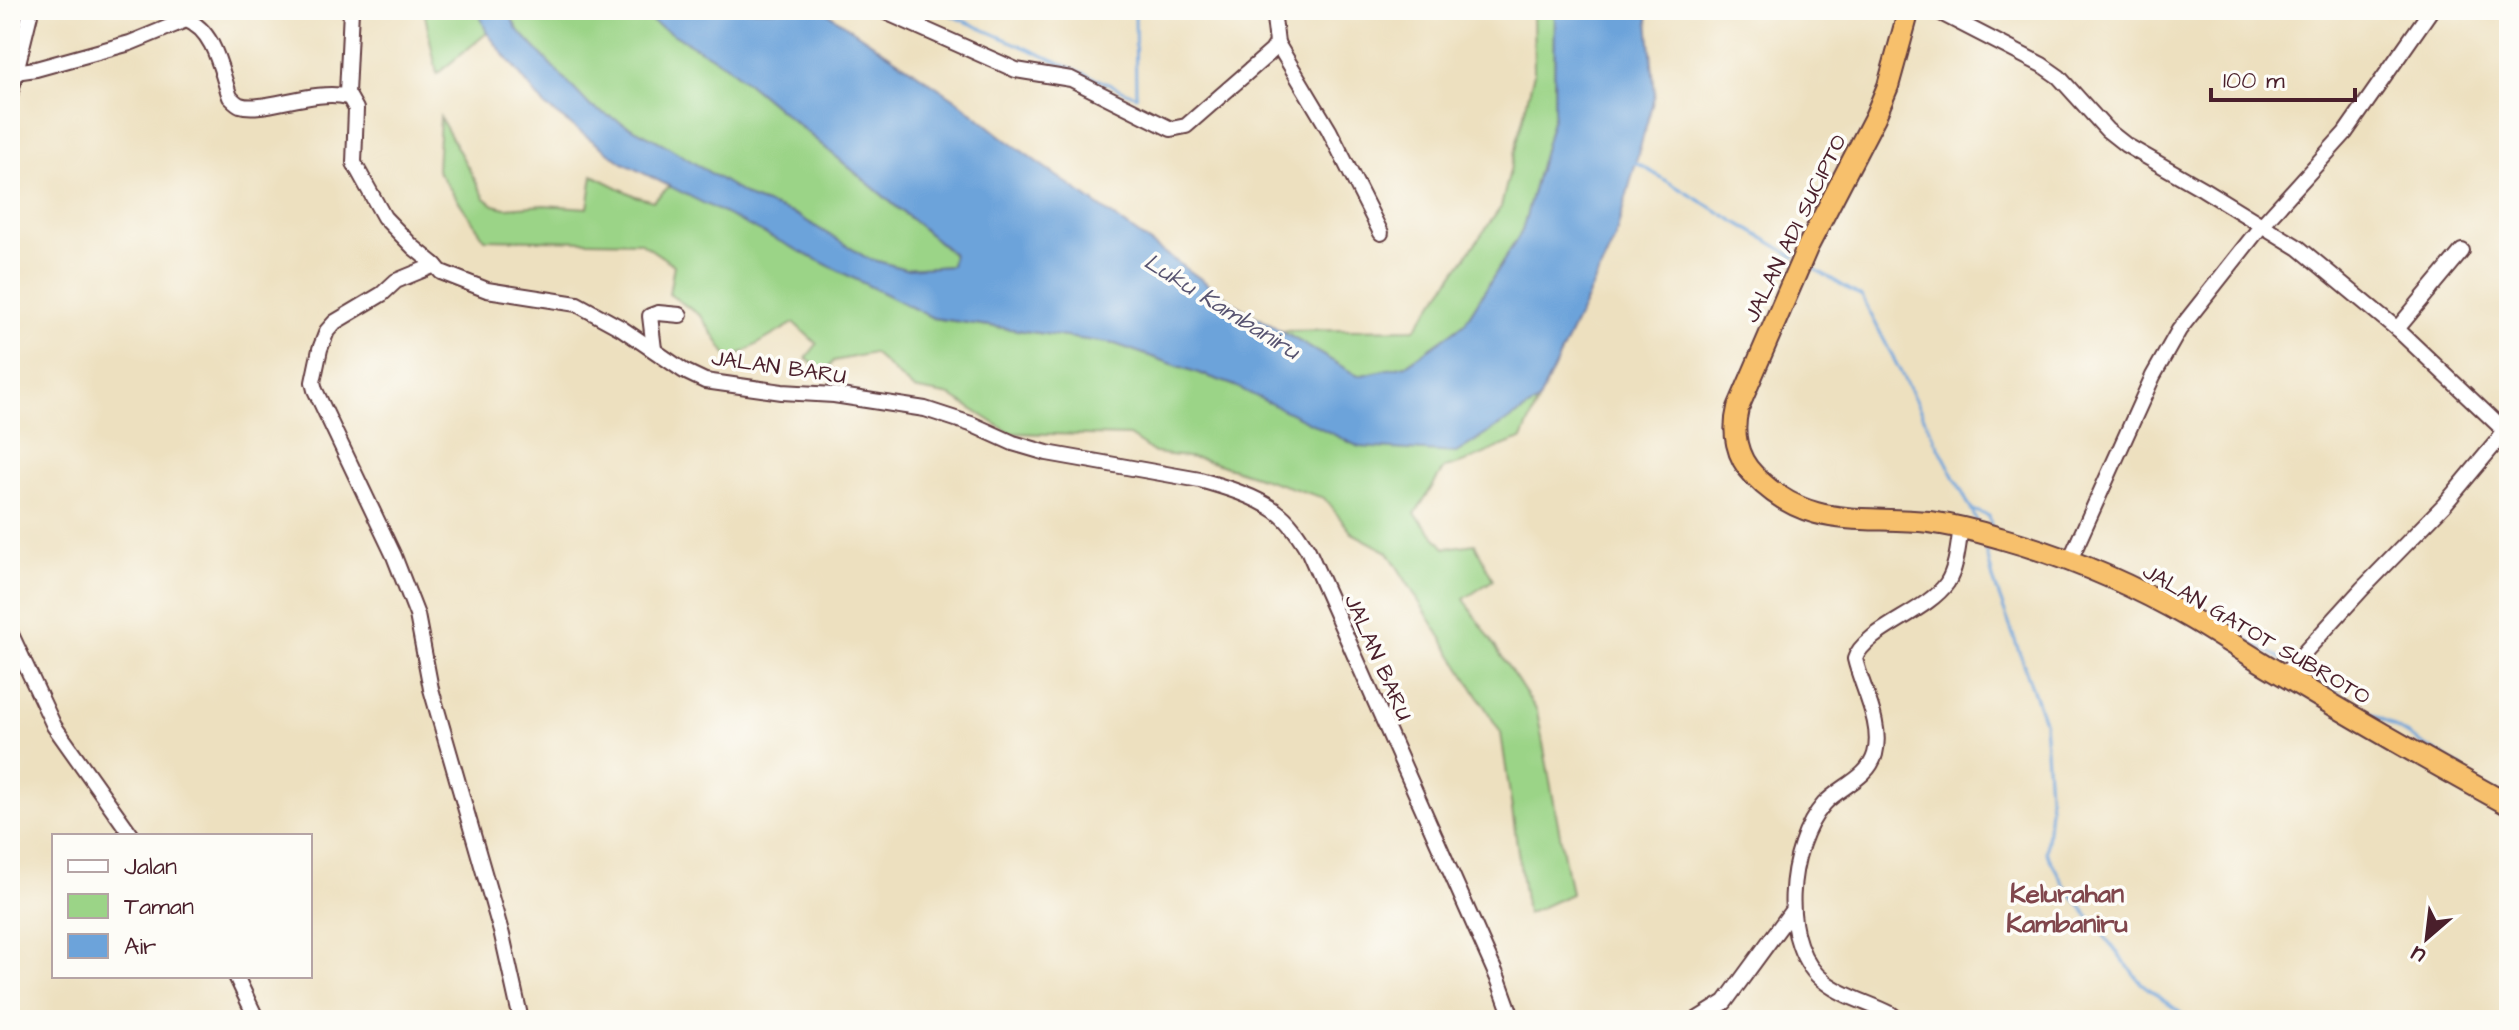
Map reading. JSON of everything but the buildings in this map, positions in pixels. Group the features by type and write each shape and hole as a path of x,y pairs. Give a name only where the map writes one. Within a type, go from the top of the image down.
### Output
{"highway":[{"name":"JALAN ADI SUCIPTO","path":"1746,467 1736,440 1738,408 1804,256 1875,117 1888,86 1909,10"},
{"name":"JALAN GATOT SUBROTO","path":"1746,467 1773,493 1812,513 1848,519 1932,522 2071,557 2289,669 2509,805"}],"street":[{"path":"10,96 31,10"},
{"name":"JALAN BARU","path":"351,10 348,97 356,109 353,154 356,169 384,217 441,272 487,290 577,304 705,381 925,409 1047,453 1223,486 1276,511 1292,526 1308,550 1513,1020"},
{"path":"881,10 1016,70 1071,79 1171,129 1180,129 1191,122 1272,51 1277,43"},
{"path":"1273,10 1277,43 1329,130 1381,233"},
{"path":"1935,10 2042,65 2059,77 2107,130 2126,145 2299,248 2397,329 2508,431 2444,505 2289,669"},
{"path":"2071,557 2168,347 2262,225 2341,138 2431,10"},
{"path":"15,72 130,43 186,20 205,34 230,97 238,104 260,105 327,95 348,97"},
{"path":"2397,329 2462,251"},
{"path":"435,265 396,281 382,294 335,322 327,331 320,349 313,382 368,507 394,556 417,615 431,689 502,935 521,1020"},
{"path":"654,349 650,316 658,313 680,315"},
{"path":"1899,1020 1826,983 1813,970 1796,941 1791,912 1801,851 1812,821 1825,803 1863,774 1876,751 1876,731 1855,659 1857,653 1872,638 1936,597 1949,580 1965,528"},
{"path":"10,632 54,726 131,834"},
{"path":"1696,1020 1725,1002 1791,912"},
{"path":"237,978 257,1020"}],"green space":[{"path":"424,10 478,10 487,33 437,74"},
{"path":"507,10 632,10 726,65 953,254 951,266 905,269 867,258 795,214 752,199 662,143 591,107 517,29"},
{"path":"1533,10 1555,10 1554,113 1522,231 1464,324 1406,365 1358,376 1282,331 1415,329 1501,207 1534,73"},
{"path":"440,117 485,198 494,205 506,208 544,205 588,208 593,175 635,196 653,201 670,186 933,318 1115,344 1233,385 1456,453 1538,402 1522,439 1444,468 1415,514 1445,548 1475,544 1493,580 1464,599 1537,711 1571,894 1527,914 1501,733 1388,552 1352,533 1324,498 1202,459 1155,453 1129,436 1010,433 951,396 913,389 873,353 834,361 824,373 806,358 817,344 794,323 730,360 701,316 669,294 674,265 640,242 485,239 437,170"}],"water":[{"name":"Luku Kambaniru","path":"478,10 507,10 517,29 591,107 662,143 752,199 795,214 867,258 905,269 951,266 953,254 726,65 632,10 823,10 958,101 1005,139 1240,307 1358,376 1406,365 1464,324 1522,231 1554,113 1555,10 1647,10 1655,94 1614,241 1538,402 1456,453 1359,447 1233,385 1115,344 933,318 623,163 545,106 487,33"}],"waterway":[{"path":"939,10 1136,96 1135,10"},
{"path":"1633,161 1795,257"},
{"path":"1808,265 1862,297 1978,523"},
{"path":"1973,510 1989,516 1991,526"},
{"path":"1984,541 1993,579 2044,721 2050,808 2046,852 2065,886 2141,983 2190,1020"},
{"path":"2184,603 2288,663"},
{"path":"2298,669 2463,768"}],"district":[{"name":"Kelurahan Kambaniru","path":"2067,908"}]}
